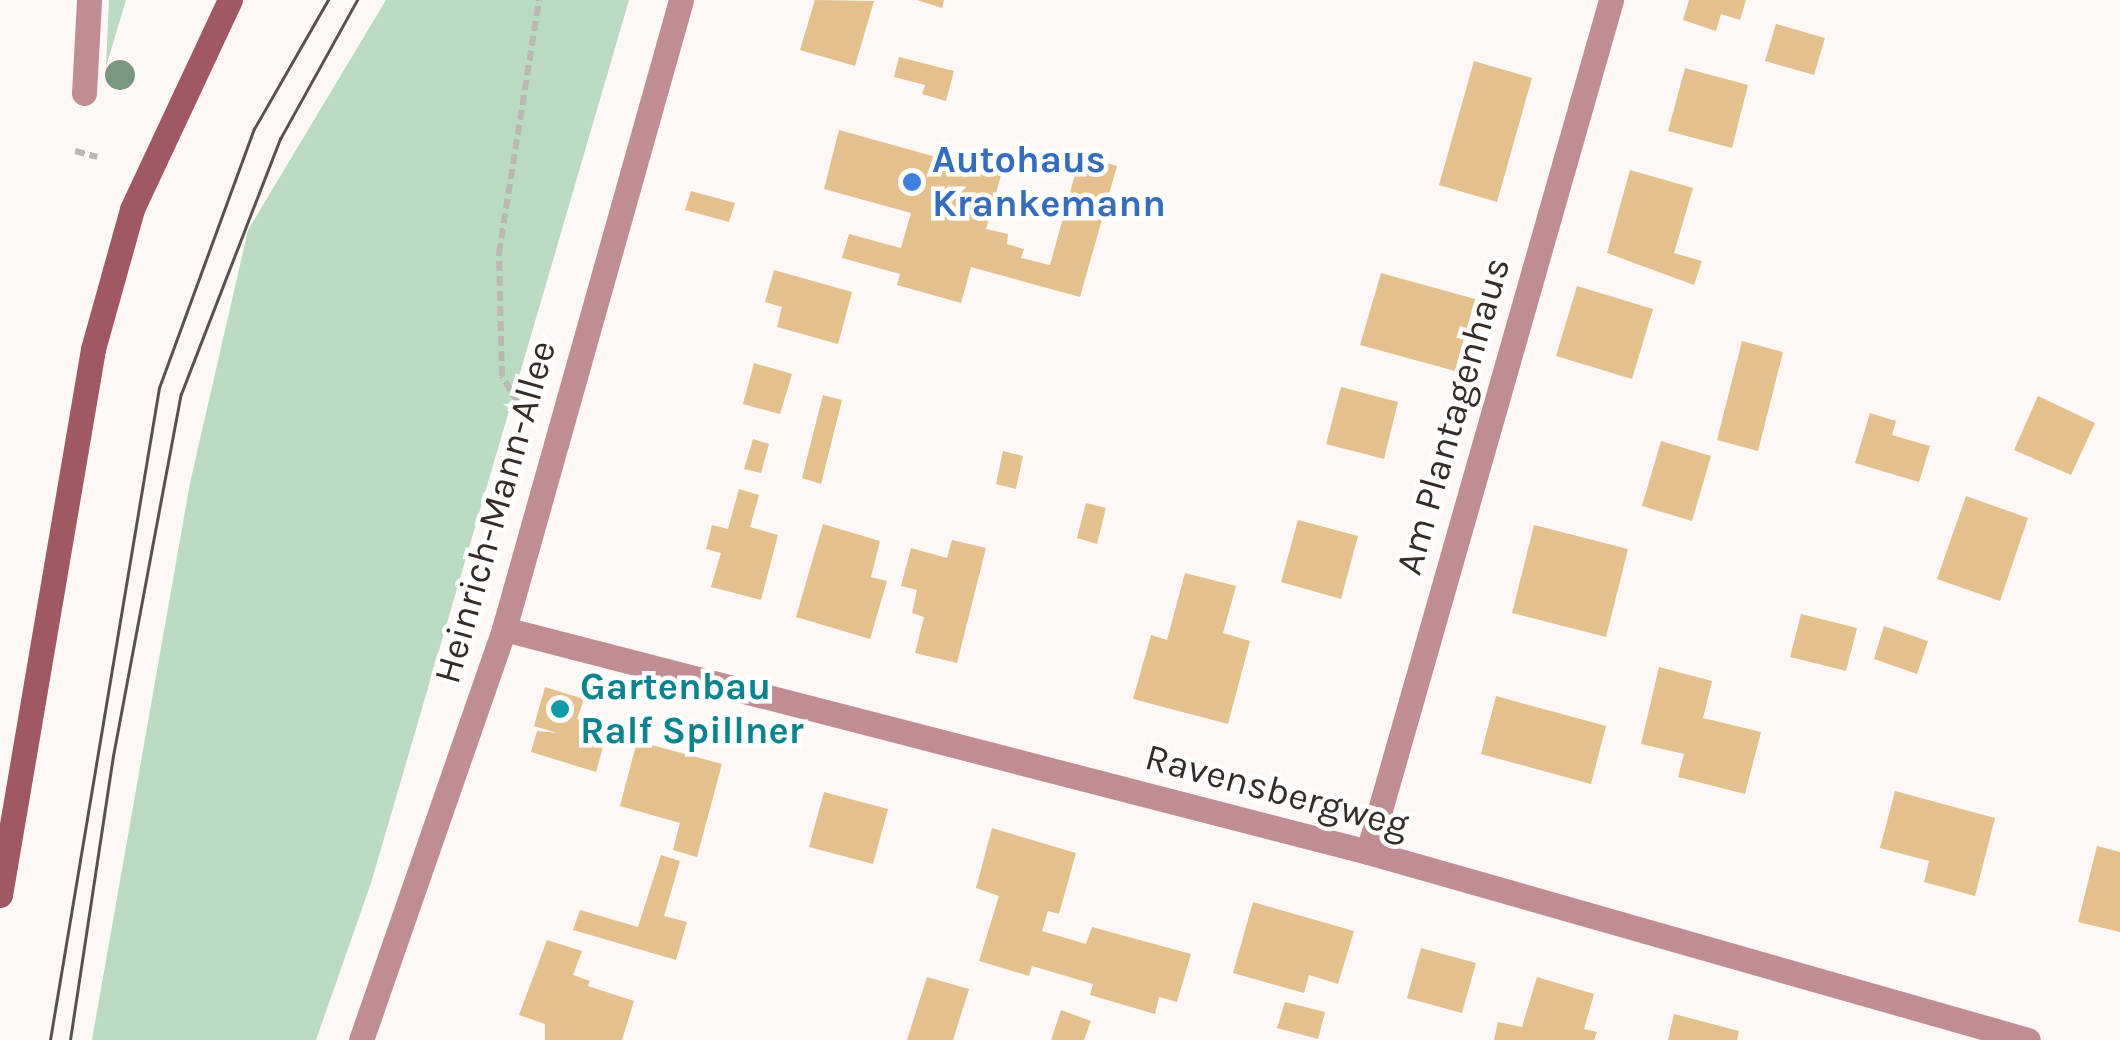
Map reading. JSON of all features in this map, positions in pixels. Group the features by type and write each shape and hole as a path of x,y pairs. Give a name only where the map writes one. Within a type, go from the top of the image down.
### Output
{"main road":[{"path":"0,895 93,349 132,209 230,0"}],"street":[{"path":"84,93 89,0"},
{"name":"Heinrich-Mann-Allee","path":"361,1040 504,629 681,0"},
{"name":"Am Plantagenhaus","path":"1368,852 1611,0"},
{"name":"Ravensbergweg","path":"504,629 1368,852 2028,1040"}],"path":[{"path":"539,0 500,270 502,376 549,467"},
{"path":"75,151 96,157"}],"green space":[{"path":"109,0 126,0 106,67"},
{"path":"386,0 629,0 371,883 316,1040 92,1040 190,483 248,230"}],"building":[{"path":"815,0 874,1 855,66 800,50"},
{"path":"917,0 944,0 942,8"},
{"path":"1689,0 1746,0 1740,20 1721,14 1716,31 1683,20"},
{"path":"1776,24 1825,38 1814,75 1765,61"},
{"path":"899,57 954,71 946,101 922,94 925,85 894,77"},
{"path":"1474,61 1532,78 1497,202 1439,185"},
{"path":"1685,68 1748,85 1732,148 1668,131"},
{"path":"839,130 1001,175 986,229 1008,234 1007,244 1024,249 1021,258 1050,265 1080,156 1117,166 1080,297 971,267 961,303 897,285 900,274 842,258 849,234 901,248 911,213 824,189"},
{"path":"1630,170 1693,188 1674,253 1702,261 1694,285 1607,253"},
{"path":"691,191 735,203 729,222 685,210"},
{"path":"774,270 852,292 838,344 777,327 782,307 765,302"},
{"path":"1381,273 1475,299 1455,371 1360,345"},
{"path":"1577,286 1653,309 1632,379 1556,356"},
{"path":"1742,341 1783,352 1758,451 1717,440"},
{"path":"754,363 792,374 780,414 743,404"},
{"path":"1341,387 1398,402 1384,459 1326,444"},
{"path":"823,395 842,400 821,484 802,478"},
{"path":"2038,396 2095,423 2071,475 2014,450"},
{"path":"1870,413 1896,421 1892,435 1930,446 1919,482 1855,463"},
{"path":"753,439 769,444 761,473 744,469"},
{"path":"1661,441 1711,456 1692,521 1642,506"},
{"path":"1003,451 1023,456 1016,489 996,484"},
{"path":"739,489 759,495 750,527 778,535 761,600 711,587 721,553 706,549 712,525 728,529"},
{"path":"1966,496 2028,518 2000,601 1937,579"},
{"path":"1086,503 1106,508 1097,544 1077,538"},
{"path":"1298,520 1358,536 1341,599 1281,582"},
{"path":"823,524 880,541 871,577 887,581 870,639 796,617"},
{"path":"1534,525 1628,549 1606,637 1512,613"},
{"path":"952,540 986,548 957,663 915,653 924,617 912,613 917,590 901,586 911,548 947,558"},
{"path":"1185,573 1236,586 1223,633 1250,641 1228,724 1133,699 1151,635 1167,640"},
{"path":"1801,614 1857,628 1846,671 1790,657"},
{"path":"1884,626 1928,641 1917,674 1874,659"},
{"path":"1659,667 1712,681 1703,718 1761,732 1745,794 1678,777 1684,754 1641,744"},
{"path":"545,687 584,699 577,719 608,729 596,772 531,752 537,731 557,733 534,726"},
{"path":"1496,696 1606,726 1591,784 1481,754"},
{"path":"637,741 722,764 697,857 673,850 680,823 620,806"},
{"path":"1895,791 1995,818 1975,896 1924,882 1929,861 1880,848"},
{"path":"824,792 888,809 873,864 809,847"},
{"path":"992,828 1076,853 1059,914 1048,911 1042,931 1086,944 1092,927 1191,954 1177,1002 1159,997 1155,1014 1090,995 1093,984 1032,966 1029,976 979,961 999,896 976,888"},
{"path":"2097,846 2120,852 2120,932 2078,922"},
{"path":"661,855 680,861 664,916 687,922 676,960 573,930 580,910 638,927"},
{"path":"1253,902 1354,931 1338,984 1309,975 1304,993 1233,973"},
{"path":"547,940 582,951 573,975 590,981 588,986 634,1001 622,1040 545,1040 545,1024 519,1015"},
{"path":"1421,948 1476,963 1462,1013 1407,998"},
{"path":"927,977 969,989 953,1040 907,1040"},
{"path":"1537,977 1594,994 1584,1029 1597,1032 1594,1040 1494,1040 1498,1022 1522,1027"},
{"path":"1285,1002 1325,1012 1318,1039 1277,1028"},
{"path":"1061,1010 1091,1021 1084,1040 1051,1040"},
{"path":"1674,1014 1739,1031 1737,1040 1668,1040"}],"tram line":[{"path":"50,1040 159,388 254,129 328,0"},
{"path":"70,1040 113,756 181,394 280,139 357,0"}],"place":[{"name":"Autohaus Krankemann","path":"912,182"},
{"name":"Gartenbau Ralf Spillner","path":"560,709"}]}
